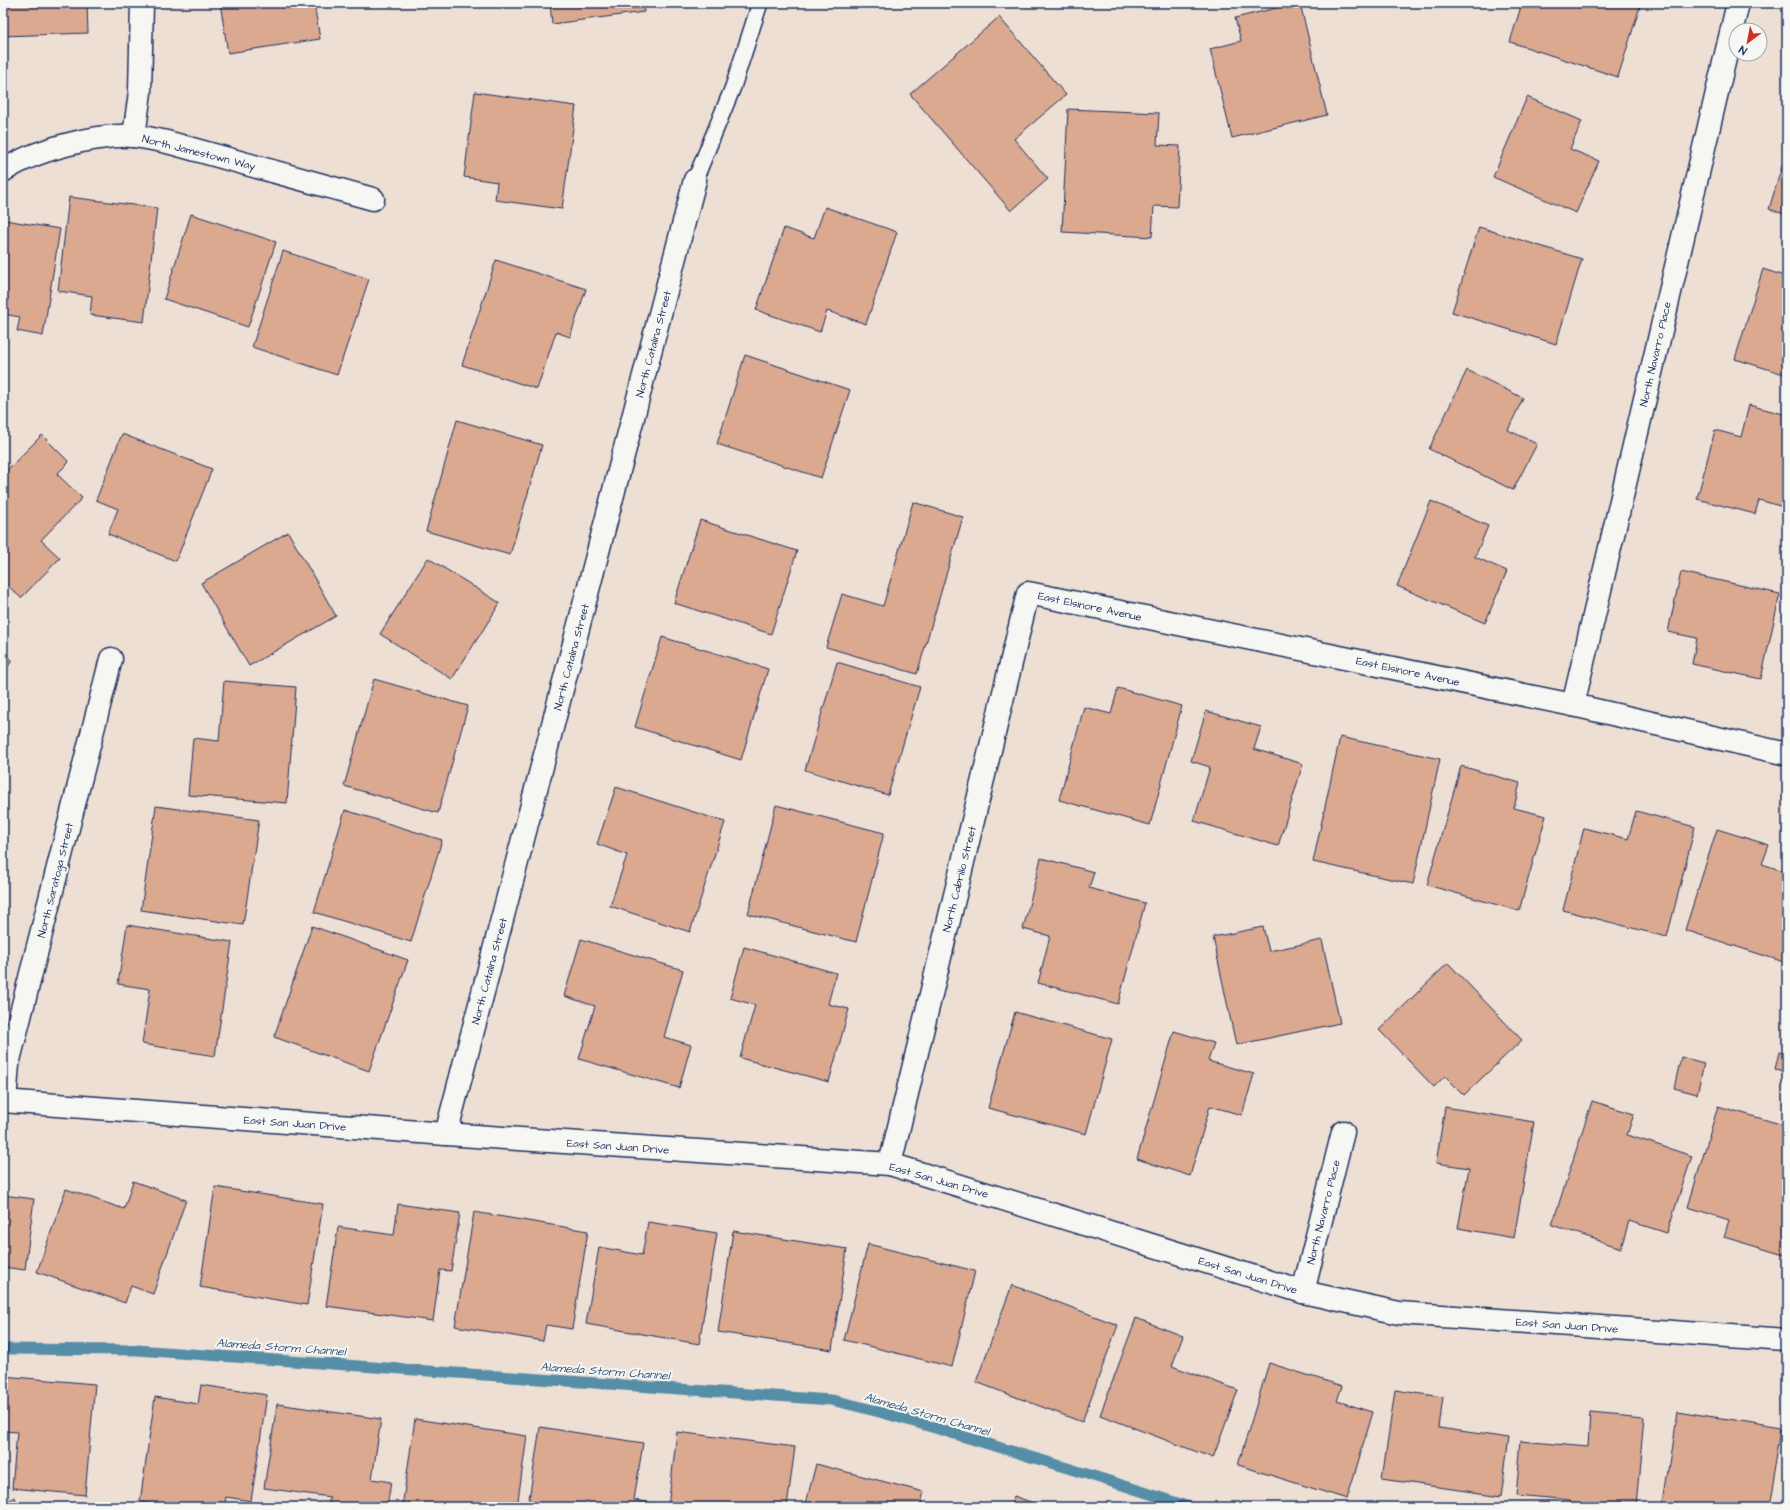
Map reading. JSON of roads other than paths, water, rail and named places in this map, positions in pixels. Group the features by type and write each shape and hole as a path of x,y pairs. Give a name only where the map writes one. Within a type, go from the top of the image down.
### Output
{"street":[{"path":"134,136 140,92 142,3"},
{"name":"North Navarro Place","path":"1572,705 1738,3"},
{"name":"North Jamestown Way","path":"3,171 12,165 68,144 100,138 134,136 167,142 373,199"},
{"name":"North Catalina Street","path":"446,1134 695,180"},
{"name":"East Elsinore Avenue","path":"1028,593 1572,705 1787,754"},
{"name":"North Cabrillo Street","path":"890,1164 1028,593"},
{"name":"North Saratoga Street","path":"4,1101 8,1064 111,659"},
{"name":"East San Juan Drive","path":"4,1101 446,1134 890,1164 1303,1292 1399,1313 1787,1340"},
{"name":"North Navarro Place","path":"1303,1292 1342,1132"}],"lane":[{"path":"695,180 733,87 760,3"}],"waterway":[{"name":"Alameda Storm Channel","path":"3,1349 137,1350 831,1400 873,1410 934,1428 1117,1483 1189,1507"}]}
